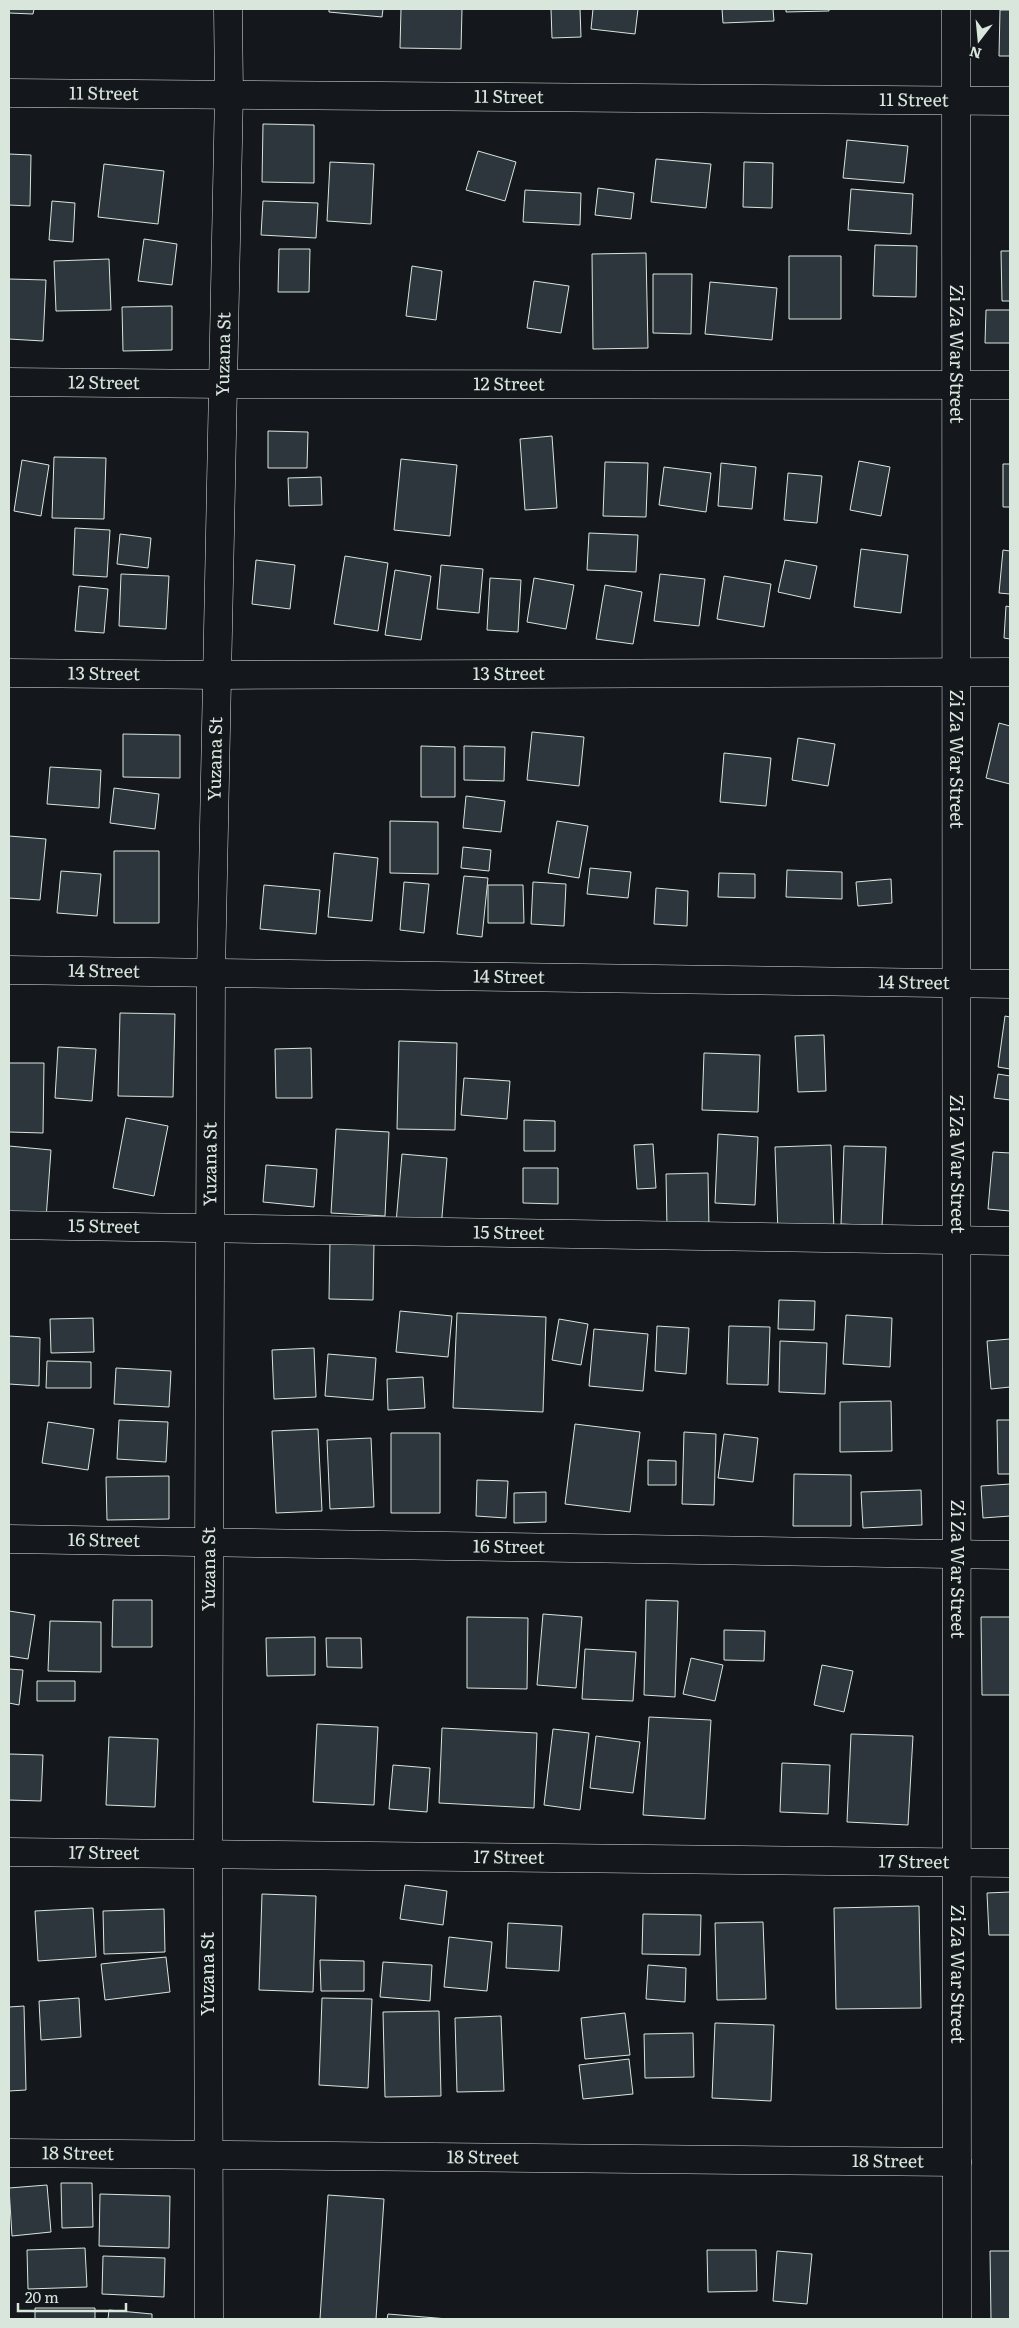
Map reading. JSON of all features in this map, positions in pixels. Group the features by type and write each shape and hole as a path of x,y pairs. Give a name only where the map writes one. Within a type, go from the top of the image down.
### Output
{"street":[{"name":"Yuzana St","path":"209,2319 208,1853 211,974 229,93 228,9"},
{"name":"Zi Za War Street","path":"956,9 957,2319"},
{"name":"11 Street","path":"9,93 229,93 1010,100"},
{"name":"12 Street","path":"9,382 1010,385"},
{"name":"13 Street","path":"9,672 217,675 1010,672"},
{"name":"14 Street","path":"9,970 1010,984"},
{"name":"15 Street","path":"9,1225 1010,1240"},
{"name":"16 Street","path":"9,1539 1010,1555"},
{"name":"17 Street","path":"9,1852 1010,1863"},
{"name":"18 Street","path":"9,2153 957,2162"}],"building":[{"path":"9,9 34,9 33,14 9,13"},
{"path":"329,9 383,9 382,17 329,12"},
{"path":"401,9 462,9 461,49 400,48"},
{"path":"551,9 580,9 581,37 552,38"},
{"path":"593,9 638,9 635,34 591,29"},
{"path":"722,9 773,9 774,21 723,23"},
{"path":"786,9 829,9 829,11 786,12"},
{"path":"1000,10 1010,10 1010,56 999,56"},
{"path":"263,124 314,125 314,183 262,182"},
{"path":"847,140 908,146 904,183 843,178"},
{"path":"478,151 516,162 505,201 466,190"},
{"path":"9,154 31,155 30,206 9,205"},
{"path":"656,159 711,164 706,208 651,202"},
{"path":"330,162 374,164 371,224 327,221"},
{"path":"744,162 773,163 772,208 743,207"},
{"path":"104,164 164,171 158,224 98,217"},
{"path":"598,188 634,193 631,219 595,215"},
{"path":"851,189 913,194 911,234 848,230"},
{"path":"525,190 581,193 580,225 523,222"},
{"path":"52,201 75,203 73,242 49,240"},
{"path":"263,201 318,203 316,238 261,235"},
{"path":"144,239 177,244 172,285 138,281"},
{"path":"875,245 917,246 916,297 873,296"},
{"path":"279,249 310,249 309,292 278,292"},
{"path":"1001,251 1010,251 1010,301 1002,301"},
{"path":"646,253 648,348 593,349 592,254"},
{"path":"789,256 841,256 841,319 789,319"},
{"path":"109,259 111,310 56,311 54,261"},
{"path":"412,266 442,271 436,320 406,316"},
{"path":"653,274 692,274 691,334 653,333"},
{"path":"9,279 46,280 43,341 9,339"},
{"path":"534,281 569,286 561,333 527,328"},
{"path":"710,282 777,288 772,340 705,334"},
{"path":"172,306 172,350 123,351 122,307"},
{"path":"986,310 1010,310 1010,343 985,343"},
{"path":"268,431 308,432 307,468 268,468"},
{"path":"552,436 557,508 525,510 520,439"},
{"path":"54,457 106,458 104,519 52,518"},
{"path":"401,459 457,465 450,536 394,530"},
{"path":"22,460 49,465 41,516 14,511"},
{"path":"859,461 890,467 881,516 850,510"},
{"path":"605,462 648,463 646,517 603,516"},
{"path":"721,463 756,467 752,509 718,506"},
{"path":"1003,464 1010,464 1010,507 1003,507"},
{"path":"664,467 711,473 706,512 659,505"},
{"path":"788,473 822,476 817,523 784,520"},
{"path":"321,477 322,505 289,506 288,478"},
{"path":"75,528 110,530 107,577 73,575"},
{"path":"589,533 638,535 636,572 587,570"},
{"path":"120,534 151,538 148,568 117,564"},
{"path":"861,549 908,555 901,613 854,607"},
{"path":"1003,550 1010,551 1010,594 999,593"},
{"path":"345,556 388,563 378,631 334,624"},
{"path":"256,560 295,565 290,609 252,604"},
{"path":"785,560 817,566 810,599 778,592"},
{"path":"441,565 483,569 479,613 437,609"},
{"path":"395,570 431,576 421,640 385,635"},
{"path":"121,574 169,576 166,629 119,626"},
{"path":"660,574 705,579 699,626 654,621"},
{"path":"724,576 771,584 764,627 717,619"},
{"path":"490,578 521,580 518,632 487,630"},
{"path":"534,578 574,585 566,629 527,622"},
{"path":"605,585 642,592 633,644 596,639"},
{"path":"79,586 108,589 104,633 75,631"},
{"path":"1006,606 1010,607 1010,639 1004,638"},
{"path":"999,723 1010,726 1010,784 986,778"},
{"path":"532,732 584,737 579,786 527,780"},
{"path":"123,734 180,735 180,778 123,777"},
{"path":"798,738 835,744 828,786 792,780"},
{"path":"421,746 455,747 455,797 421,797"},
{"path":"464,746 505,747 504,781 464,780"},
{"path":"724,753 771,758 766,806 720,802"},
{"path":"50,767 101,770 99,808 47,804"},
{"path":"114,788 159,794 155,829 110,823"},
{"path":"466,796 505,801 501,832 463,828"},
{"path":"390,821 438,822 438,874 390,873"},
{"path":"557,821 588,826 579,878 548,873"},
{"path":"9,836 46,839 40,900 9,898"},
{"path":"463,847 491,850 489,871 461,868"},
{"path":"114,851 159,851 159,923 114,923"},
{"path":"334,853 378,858 372,921 328,917"},
{"path":"590,868 631,872 628,898 587,894"},
{"path":"787,870 842,872 842,899 786,897"},
{"path":"61,871 101,874 97,916 57,913"},
{"path":"719,873 755,874 755,898 718,897"},
{"path":"464,876 488,878 482,937 457,934"},
{"path":"891,879 892,903 858,906 856,882"},
{"path":"404,882 429,884 424,933 400,930"},
{"path":"533,882 566,884 564,926 531,924"},
{"path":"264,885 320,890 316,934 260,929"},
{"path":"488,885 523,885 524,923 488,923"},
{"path":"656,888 688,891 687,926 654,924"},
{"path":"120,1013 175,1014 173,1097 118,1096"},
{"path":"1005,1016 1010,1017 1010,1069 998,1067"},
{"path":"824,1035 826,1091 798,1092 795,1036"},
{"path":"399,1041 457,1043 455,1130 397,1129"},
{"path":"58,1047 96,1049 92,1101 55,1098"},
{"path":"311,1048 312,1098 276,1098 275,1049"},
{"path":"704,1053 760,1055 758,1112 702,1110"},
{"path":"9,1063 44,1063 43,1133 9,1132"},
{"path":"998,1074 1010,1076 1010,1100 994,1098"},
{"path":"464,1078 510,1081 507,1119 461,1115"},
{"path":"126,1118 168,1126 154,1196 113,1188"},
{"path":"524,1120 555,1121 555,1151 524,1151"},
{"path":"336,1129 389,1132 385,1216 331,1213"},
{"path":"718,1134 758,1137 755,1205 715,1203"},
{"path":"653,1144 656,1188 637,1189 634,1145"},
{"path":"831,1145 834,1231 778,1233 775,1147"},
{"path":"9,1146 51,1150 46,1219 9,1216"},
{"path":"844,1146 886,1147 882,1226 841,1224"},
{"path":"993,1152 1010,1153 1010,1211 988,1209"},
{"path":"402,1154 447,1158 441,1228 396,1223"},
{"path":"266,1165 317,1169 314,1207 263,1202"},
{"path":"523,1168 558,1168 558,1204 523,1203"},
{"path":"708,1173 709,1228 667,1228 666,1174"},
{"path":"330,1240 374,1241 373,1300 329,1299"},
{"path":"779,1300 815,1301 814,1330 778,1329"},
{"path":"400,1311 452,1316 448,1357 396,1352"},
{"path":"457,1313 546,1317 543,1412 453,1408"},
{"path":"846,1315 892,1318 890,1367 843,1364"},
{"path":"93,1318 94,1352 51,1353 50,1319"},
{"path":"559,1319 588,1324 581,1365 552,1360"},
{"path":"657,1326 689,1328 686,1374 655,1371"},
{"path":"729,1326 770,1327 768,1385 727,1384"},
{"path":"594,1329 648,1334 643,1391 589,1386"},
{"path":"9,1336 40,1338 39,1386 9,1384"},
{"path":"1010,1339 1010,1387 991,1389 987,1341"},
{"path":"780,1341 827,1343 825,1394 779,1392"},
{"path":"314,1348 316,1397 274,1399 272,1350"},
{"path":"328,1354 376,1358 373,1400 325,1396"},
{"path":"47,1361 91,1362 91,1388 46,1388"},
{"path":"116,1368 171,1371 169,1407 114,1404"},
{"path":"423,1377 425,1408 388,1410 387,1379"},
{"path":"891,1401 892,1451 840,1452 840,1402"},
{"path":"119,1420 168,1422 166,1462 117,1459"},
{"path":"997,1420 1010,1420 1010,1474 998,1474"},
{"path":"48,1422 94,1429 88,1470 42,1463"},
{"path":"575,1424 640,1432 630,1512 565,1504"},
{"path":"318,1429 322,1511 276,1513 272,1431"},
{"path":"684,1432 716,1434 714,1505 682,1504"},
{"path":"391,1433 440,1433 440,1513 391,1513"},
{"path":"724,1434 758,1438 753,1482 718,1478"},
{"path":"371,1438 374,1507 330,1509 327,1440"},
{"path":"648,1460 676,1461 676,1485 648,1485"},
{"path":"794,1474 851,1475 851,1526 793,1526"},
{"path":"169,1476 169,1519 107,1520 106,1477"},
{"path":"477,1480 508,1481 506,1518 476,1516"},
{"path":"1010,1484 1010,1516 983,1518 981,1486"},
{"path":"921,1490 922,1525 863,1528 861,1492"},
{"path":"546,1492 546,1522 514,1523 514,1493"},
{"path":"113,1600 152,1600 152,1647 112,1647"},
{"path":"646,1600 678,1601 675,1697 644,1695"},
{"path":"9,1611 35,1615 28,1659 9,1656"},
{"path":"543,1614 582,1617 576,1688 537,1685"},
{"path":"467,1617 528,1618 527,1689 467,1688"},
{"path":"981,1617 1010,1617 1010,1695 982,1695"},
{"path":"50,1621 101,1622 101,1672 48,1671"},
{"path":"724,1630 765,1631 764,1661 724,1660"},
{"path":"315,1637 315,1675 267,1676 266,1638"},
{"path":"326,1638 361,1638 362,1668 327,1667"},
{"path":"585,1649 636,1652 633,1701 582,1699"},
{"path":"691,1658 723,1665 715,1701 683,1694"},
{"path":"822,1665 853,1671 844,1712 814,1705"},
{"path":"9,1669 23,1670 19,1705 9,1703"},
{"path":"37,1681 75,1681 75,1701 37,1701"},
{"path":"649,1717 711,1720 705,1819 643,1815"},
{"path":"317,1724 378,1727 374,1805 313,1802"},
{"path":"442,1728 537,1733 534,1808 439,1803"},
{"path":"553,1729 589,1733 580,1810 544,1805"},
{"path":"851,1734 913,1736 908,1825 847,1822"},
{"path":"596,1736 640,1742 633,1793 590,1788"},
{"path":"109,1737 158,1739 155,1807 106,1805"},
{"path":"9,1754 43,1755 41,1801 9,1800"},
{"path":"782,1763 830,1765 828,1814 780,1812"},
{"path":"393,1765 430,1768 427,1812 389,1809"},
{"path":"405,1885 447,1891 443,1925 400,1919"},
{"path":"1010,1892 1010,1935 989,1935 987,1893"},
{"path":"262,1894 316,1896 313,1992 259,1990"},
{"path":"919,1906 921,2008 836,2009 834,1908"},
{"path":"93,1908 96,1957 38,1961 35,1911"},
{"path":"164,1909 165,1952 104,1954 103,1911"},
{"path":"643,1914 701,1915 700,1955 642,1954"},
{"path":"763,1922 766,1999 717,2000 715,1923"},
{"path":"508,1923 562,1926 559,1971 506,1968"},
{"path":"449,1937 492,1942 487,1991 444,1987"},
{"path":"166,1957 170,1992 105,2000 101,1964"},
{"path":"320,1960 364,1961 364,1991 321,1991"},
{"path":"383,1962 432,1965 430,2001 380,1997"},
{"path":"648,1965 686,1968 685,2002 646,1999"},
{"path":"79,1998 81,2037 41,2040 39,2001"},
{"path":"322,1998 372,1999 368,2088 319,2085"},
{"path":"24,2006 26,2090 9,2091 9,2007"},
{"path":"439,2011 441,2096 385,2097 383,2012"},
{"path":"625,2013 630,2055 585,2059 581,2018"},
{"path":"501,2016 504,2091 457,2092 455,2018"},
{"path":"715,2023 774,2025 771,2101 712,2098"},
{"path":"693,2033 694,2077 645,2078 644,2034"},
{"path":"629,2059 633,2094 583,2099 579,2065"},
{"path":"61,2183 92,2183 93,2227 62,2228"},
{"path":"47,2185 51,2232 12,2236 9,2188"},
{"path":"100,2194 170,2196 169,2248 99,2246"},
{"path":"328,2195 384,2199 376,2319 320,2319"},
{"path":"85,2248 87,2287 28,2289 27,2250"},
{"path":"707,2250 756,2250 757,2291 708,2292"},
{"path":"777,2251 812,2254 807,2304 773,2301"},
{"path":"990,2251 1010,2251 1010,2319 991,2319"},
{"path":"103,2256 165,2258 164,2297 102,2294"},
{"path":"35,2308 95,2308 95,2319 35,2319"},
{"path":"109,2310 152,2314 152,2319 108,2319"},
{"path":"388,2314 448,2319 387,2319"}]}
